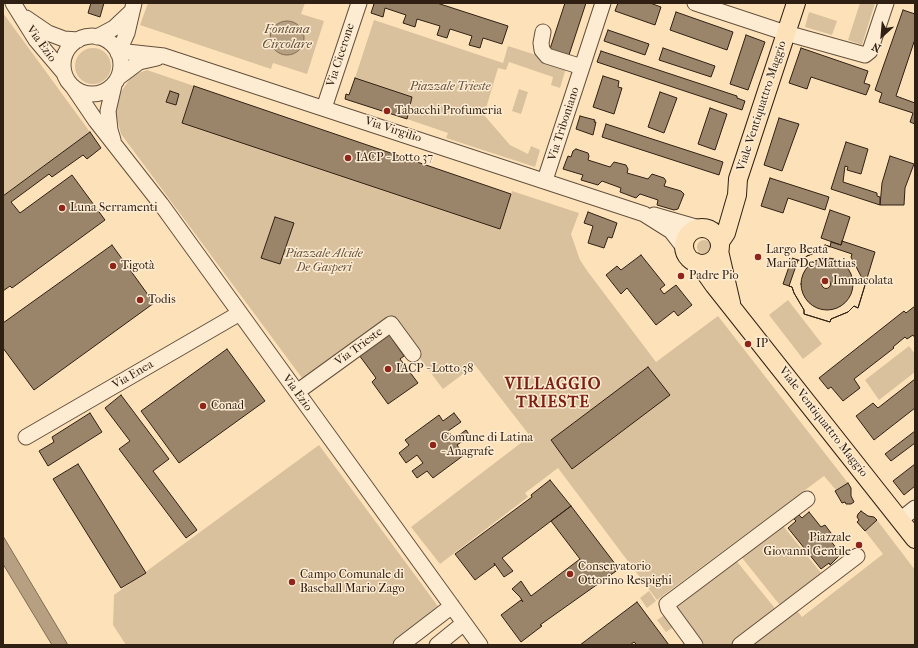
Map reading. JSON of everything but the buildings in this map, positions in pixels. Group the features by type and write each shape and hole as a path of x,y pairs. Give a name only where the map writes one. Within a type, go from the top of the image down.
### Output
{"main road":[{"name":"Viale Ventiquattro Maggio","path":"738,179 796,3"},
{"path":"732,306 702,268 690,256 686,238 694,230 699,228 722,210 738,179"},
{"path":"690,256 707,263 712,260 726,233 737,195 738,179"},
{"path":"699,228 710,230 714,233 720,247 732,306"},
{"name":"Viale Ventiquattro Maggio","path":"732,306 915,539"}],"street":[{"name":"Via Cicerone","path":"324,108 358,3"},
{"name":"Via Triboniano","path":"545,180 603,3"},
{"path":"695,3 786,33 865,55 870,51 886,3"},
{"path":"118,53 127,33 133,7"},
{"path":"97,37 114,28 133,7"},
{"name":"Via Ezio","path":"16,8 48,34 64,39 78,40"},
{"name":"Via Ezio","path":"16,8 36,40 64,73"},
{"path":"543,32 541,43 542,50 547,56 582,67"},
{"name":"Via Virgilio","path":"127,33 134,41 164,56 545,180 644,214"},
{"path":"116,81 121,69 118,53 109,42 97,37 87,37 78,40 71,45 64,58 64,73 73,88 80,92 98,94 116,81 139,62 164,56"},
{"name":"Via Virgilio","path":"118,53 127,52 164,56"},
{"name":"Via Ezio","path":"113,141 108,111 116,81"},
{"name":"Via Ezio","path":"73,88 240,313 480,645"},
{"path":"644,214 667,217 699,228"},
{"path":"644,214 671,231 690,256"},
{"name":"Via Enea","path":"26,438 240,313"},
{"name":"Via Trieste","path":"297,392 391,324 413,354"},
{"path":"695,645 668,608 667,604 807,499"},
{"path":"900,520 915,508"},
{"path":"740,645 857,556"},
{"path":"401,645 452,606"},
{"path":"437,645 464,623"}],"green space":[{"path":"148,3 305,3 301,14 324,21 307,74 273,63 271,69 140,25"},
{"path":"860,3 875,3 862,45 848,40"},
{"path":"809,12 837,21 832,35 805,27"},
{"path":"3,13 90,132 3,196"},
{"name":"Piazzale Trieste","path":"374,20 503,63 508,46 567,65 560,88 551,85 553,77 509,62 506,70 498,68 484,115 510,145 528,154 531,146 540,150 535,167 446,138 448,133 407,119 412,97 355,78"},
{"path":"93,48 106,53 111,66 106,79 93,84 80,79 75,66 80,53"},
{"name":"Piazzale Alcide De Gasperi","path":"147,70 194,86 182,123 500,229 512,191 579,213 571,234 580,260 656,362 718,316 848,483 836,490 824,476 657,600 558,468 525,493 528,497 440,564 411,527 530,436 475,365 443,389 390,319 305,382 121,134 115,110 120,93 130,79 136,74"},
{"path":"519,89 528,92 521,114 512,111"},
{"path":"704,240 709,242 711,247 709,252 704,254 699,252 697,247 699,242"},
{"path":"788,300 822,344 803,359 769,315"},
{"path":"909,346 915,354 915,372 879,400 865,380"},
{"name":"Campo Comunale di Baseball Mario Zago","path":"319,445 440,609 391,645 126,645 113,625 114,595"},
{"path":"877,520 915,570 915,645 746,645 795,608 802,617 883,554 865,531"},
{"path":"784,527 821,573 819,582 783,609 739,554 774,528"},
{"path":"734,558 778,612 734,645 699,645 671,603"},
{"path":"649,591 656,601 647,608 640,598"},
{"path":"666,614 675,626 666,632 657,620"}],"water":[{"name":"Fontana Circolare","path":"284,21 290,21 294,22 301,28 304,38 303,45 297,52 290,55 284,55 280,54 273,48 270,41 270,35 271,31 277,24"},
{"path":"3,536 68,645 52,645 3,564"}],"place":[{"name":"Tabacchi Profumeria","path":"387,111"},
{"name":"IACP - Lotto 37","path":"348,158"},
{"name":"Luna Serramenti","path":"62,208"},
{"name":"Largo Beata Maria De Mattias","path":"758,257"},
{"name":"Tigotà","path":"113,266"},
{"name":"Padre Pio","path":"681,276"},
{"name":"Immacolata","path":"825,281"},
{"name":"Todis","path":"140,300"},
{"name":"IP","path":"748,344"},
{"name":"IACP - Lotto 38","path":"388,369"},
{"name":"Conad","path":"203,406"},
{"name":"Comune di Latina - Anagrafe","path":"433,445"},
{"name":"Piazzale Giovanni Gentile","path":"859,545"},
{"name":"Conservatorio Ottorino Respighi","path":"570,574"},
{"name":"Campo Comunale di Baseball Mario Zago","path":"292,582"}],"district":[{"name":"VILLAGGIO TRIESTE","path":"553,394"}]}
